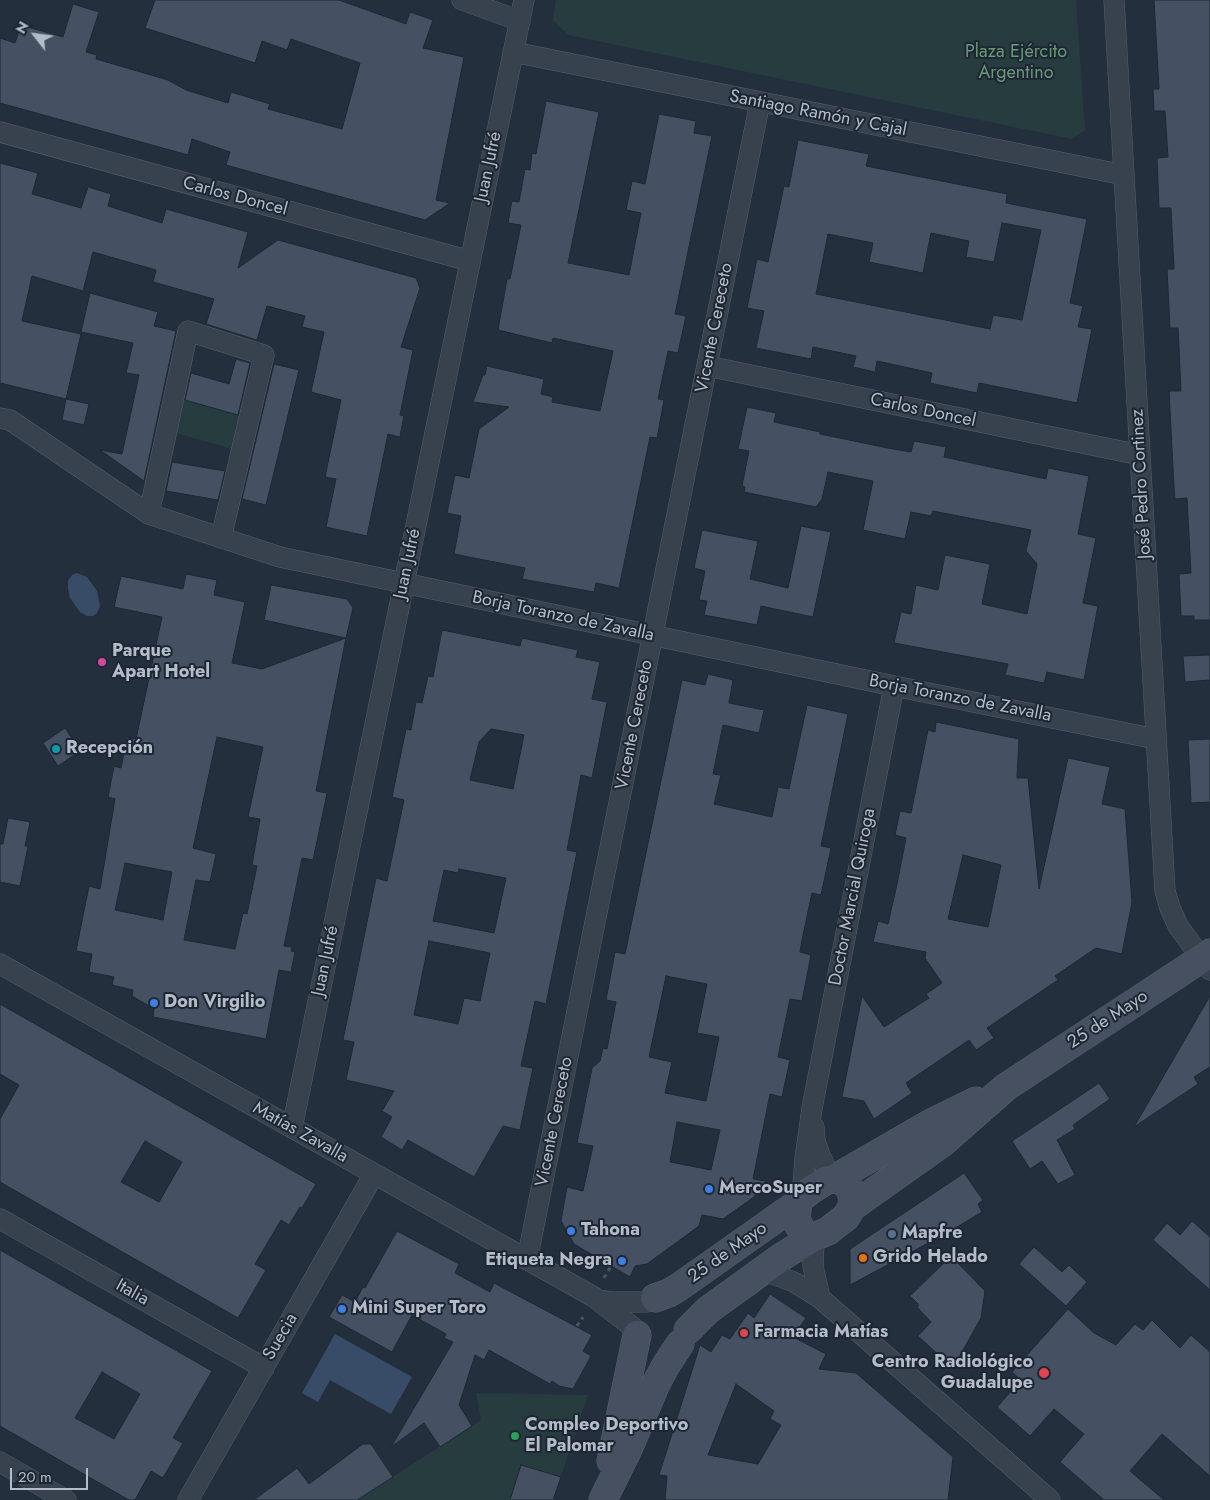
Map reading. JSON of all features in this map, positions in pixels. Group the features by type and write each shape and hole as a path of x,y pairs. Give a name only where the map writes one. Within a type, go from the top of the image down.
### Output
{"street":[{"path":"462,0 520,21"},
{"name":"Juan Jufré","path":"292,1128 524,0"},
{"name":"José Pedro Cortinez","path":"1114,0 1165,891 1178,926 1207,961"},
{"name":"Santiago Ramón y Cajal","path":"513,52 1124,175"},
{"name":"Vicente Cereceto","path":"527,1260 760,102"},
{"name":"Carlos Doncel","path":"0,132 470,261"},
{"path":"149,514 188,331 264,355 221,538"},
{"name":"Carlos Doncel","path":"707,366 1140,455"},
{"name":"Borja Toranzo de Zavalla","path":"0,418 10,420 149,514 280,557 1156,739"},
{"name":"Doctor Marcial Quiroga","path":"800,1200 812,1108 894,686"},
{"name":"25 de Mayo","path":"833,1179 931,1123 1006,1087 1207,961"},
{"name":"Matías Zavalla","path":"0,964 600,1300 636,1332"},
{"name":"25 de Mayo","path":"852,1207 941,1144 1006,1087"},
{"name":"Doctor Marcial Quiroga","path":"812,1108 815,1141 824,1167 833,1179"},
{"name":"Suecia","path":"188,1500 374,1174"},
{"path":"833,1179 841,1180 851,1191 852,1207 846,1217 828,1231 814,1237 804,1234 796,1217 800,1200 811,1190 827,1180 833,1179"},
{"name":"25 de Mayo","path":"651,1300 679,1287 800,1200"},
{"name":"Italia","path":"0,1219 264,1368"},
{"path":"814,1237 813,1266 820,1298"},
{"name":"25 de Mayo","path":"603,1500 630,1447 656,1384 684,1337 708,1310 814,1237"},
{"path":"764,1271 794,1282 820,1298 1050,1500"},
{"path":"664,1297 673,1300 681,1305 686,1313 688,1322 684,1337 665,1350 648,1348 636,1332 635,1320 638,1312 651,1300 664,1297"},
{"name":"Matías Zavalla","path":"600,1300 612,1302 651,1300"},
{"name":"25 de Mayo","path":"603,1500 636,1332"},
{"path":"0,1462 66,1500"}],"green space":[{"name":"Plaza Ejército Argentino","path":"556,0 1076,0 1085,130 1072,139 568,35 553,20"},
{"path":"183,399 240,416 232,449 176,433"},
{"name":"Compleo Deportivo El Palomar","path":"476,1393 588,1395 553,1500 357,1500 481,1420"}],"water":[{"path":"77,573 87,577 97,591 100,606 97,613 93,616 87,616 80,612 70,598 68,581 72,575"},
{"path":"335,1334 412,1377 391,1414 330,1380 318,1402 302,1393"}],"building":[{"path":"155,0 339,0 406,24 410,12 433,20 423,48 464,57 436,200 450,203 425,220 226,165 230,152 192,139 188,155 0,103 0,38 15,43 21,25 63,37 73,4 99,12 86,52 97,55 96,59 168,80 186,90 228,103 231,92 270,104 268,109 342,129 360,63 291,39 287,50 262,41 255,63 145,28"},
{"path":"1154,0 1210,0 1210,620 1194,620 1194,616 1181,616 1179,574 1191,573 1187,498 1175,499 1174,487 1169,391 1181,391 1178,328 1170,328 1167,269 1174,269 1171,208 1159,208 1157,158 1168,157 1165,111 1154,111 1153,89 1159,89"},
{"path":"546,101 599,112 568,263 629,275 641,213 626,210 632,181 645,184 659,114 696,121 694,133 712,136 675,314 686,316 678,353 668,351 658,399 664,400 657,438 650,437 619,588 596,583 594,592 522,579 525,568 454,554 461,516 447,513 455,475 469,478 479,429 509,407 473,402 487,366 544,379 541,394 553,397 552,402 600,411 613,351 553,338 552,343 498,330 507,279 510,279 521,225 508,223 512,201 519,202 525,169 530,170 532,153 536,154"},
{"path":"798,140 869,154 866,166 1007,194 1006,203 1087,219 1070,303 1083,306 1078,327 1092,329 1077,403 979,383 977,393 930,383 932,373 877,361 875,372 853,367 856,356 813,347 811,359 756,348 764,311 747,308 757,259 768,262 784,186 789,187","holes":["1002,223 1041,230 1022,320 993,315 990,329 816,294 828,234 873,243 869,262 923,273 931,233 969,241 966,257 994,262"]},
{"path":"0,163 38,173 32,194 81,208 88,187 111,194 108,206 162,223 166,209 248,232 238,268 278,240 416,278 420,288 401,347 413,350 400,415 404,416 400,437 388,434 367,536 326,527 336,479 325,477 341,400 311,392 324,332 302,327 305,316 267,306 257,340 206,324 214,299 153,282 156,270 93,252 83,291 32,276 22,321 81,334 66,399 0,383"},
{"path":"90,293 158,312 154,326 176,331 144,481 100,450 122,454 139,375 126,373 133,343 81,332"},
{"path":"236,359 250,363 238,415 185,400 191,373 229,384"},
{"path":"274,364 299,370 266,505 242,499"},
{"path":"66,399 89,404 84,425 62,420"},
{"path":"747,407 776,413 774,422 888,448 911,452 914,441 946,447 944,457 1046,479 1048,468 1089,476 1078,534 1096,538 1083,603 1098,606 1084,680 1047,672 1044,683 1005,675 1008,664 894,643 901,612 911,614 916,585 938,590 945,555 990,564 982,604 1027,614 1037,564 1026,551 1031,530 933,511 931,516 911,512 905,539 863,530 873,481 828,472 822,499 816,507 744,492 745,487 742,486 749,451 738,449"},
{"path":"172,462 225,471 218,500 166,491"},
{"path":"801,526 831,532 813,617 761,606 757,625 704,615 707,601 699,600 705,571 694,568 702,530 758,541 750,579 788,588"},
{"path":"186,574 217,580 214,595 245,602 232,663 262,669 346,638 316,791 327,793 313,860 302,858 284,946 292,947 291,951 295,952 291,972 279,970 266,1039 153,1017 154,1009 132,996 133,990 112,985 114,977 89,972 92,954 76,951 89,886 100,889 115,799 108,797 114,766 121,768 127,737 136,739 162,617 114,607 121,576 183,589","holes":["217,737 263,747 248,817 260,819 252,865 257,866 247,914 243,913 235,949 184,940 196,880 210,882 216,854 193,848","125,863 172,872 163,920 115,910"]},
{"path":"271,585 347,599 353,608 346,638 264,620"},
{"path":"442,630 520,646 522,638 578,650 576,657 600,662 592,699 607,702 592,778 581,775 567,850 577,852 546,1004 535,1001 521,1066 533,1068 520,1130 503,1126 474,1177 408,1140 402,1150 381,1137 392,1117 382,1111 394,1091 346,1080 354,1042 343,1040 376,878 387,881 404,800 392,797 406,729 411,730 416,702 422,703 428,676 433,677","holes":["491,729 524,735 513,789 470,780 479,742","459,869 506,878 494,933 433,921 444,870 458,873","429,941 490,953 480,1001 464,998 458,1024 414,1015"]},
{"path":"1210,655 1210,680 1185,682 1183,656"},
{"path":"708,674 733,680 729,703 764,710 759,733 723,725 713,774 721,775 714,804 772,817 778,787 789,789 807,705 848,714 821,846 831,848 821,895 812,893 800,952 811,955 802,1001 790,999 778,1057 790,1060 782,1097 770,1094 753,1179 766,1181 754,1197 723,1219 702,1215 699,1226 647,1264 635,1266 630,1277 574,1244 561,1221 567,1187 583,1191 593,1146 577,1143 592,1068 600,1061 603,1048 607,1049 616,1002 606,1000 615,952 625,954 682,680 705,685","holes":["666,976 707,984 697,1033 719,1037 706,1101 665,1093 672,1062 649,1057","677,1122 720,1130 711,1170 670,1162"]},
{"path":"936,722 1019,739 1017,778 1028,778 1039,889 1068,758 1110,767 1102,804 1125,809 1132,902 1122,954 1096,948 1055,976 1058,980 987,1028 994,1038 976,1050 969,1040 906,1083 912,1093 874,1119 864,1101 842,1097 862,996 884,1027 929,998 926,994 942,983 925,958 926,952 873,942 878,921 888,924 897,884 906,838 895,835 900,811 911,813 928,730 935,732","holes":["963,855 1001,865 988,927 948,919"]},
{"name":"Recepción","path":"65,728 80,751 58,766 43,743"},
{"path":"1210,739 1210,802 1191,803 1188,740"},
{"path":"8,818 30,822 25,846 28,846 20,886 0,882 0,844 3,844"},
{"path":"1210,996 1210,1067 1194,1077 1198,1084 1134,1127"},
{"path":"0,1004 316,1184 302,1208 300,1207 289,1225 281,1220 255,1264 266,1270 238,1318 0,1182 0,1119 19,1085 0,1074","holes":["145,1141 182,1162 159,1202 121,1182"]},
{"path":"1099,1083 1110,1099 1073,1125 1075,1129 1057,1140 1075,1175 1058,1184 1042,1161 1030,1169 1012,1141"},
{"path":"964,1173 983,1200 978,1204 982,1212 850,1285 850,1249"},
{"path":"1192,1221 1210,1237 1210,1290 1153,1240 1167,1223 1180,1235"},
{"path":"397,1231 459,1264 455,1273 490,1292 494,1283 592,1335 583,1351 591,1356 573,1389 559,1386 552,1381 550,1384 489,1350 484,1360 475,1355 459,1405 472,1426 440,1447 424,1423 391,1447 453,1342 444,1338 446,1334 412,1315 392,1352 329,1317 342,1295 355,1302"},
{"path":"1034,1247 1062,1272 1069,1265 1087,1282 1066,1306 1019,1264"},
{"path":"0,1250 212,1371 173,1438 183,1443 163,1478 151,1471 135,1500 129,1500 0,1426","holes":["102,1372 140,1394 114,1439 75,1418"]},
{"path":"951,1256 985,1291 981,1318 953,1368 918,1336 931,1322 910,1296"},
{"path":"770,1294 806,1318 793,1337 826,1354 819,1369 856,1373 953,1457 948,1500 665,1500 667,1476 659,1475 700,1345 711,1352 722,1335 730,1339 748,1313 754,1318","holes":["736,1384 774,1411 770,1419 781,1425 758,1464 708,1455"]},
{"path":"1068,1309 1094,1333 1116,1345 1135,1324 1143,1330 1152,1320 1180,1348 1191,1335 1210,1352 1210,1476 1162,1434 1130,1471 1164,1500 1104,1500 1060,1462 1084,1434 1054,1409 1030,1436 997,1407 1021,1380 1012,1372"},
{"path":"363,1444 371,1444 393,1477 357,1500 254,1500 297,1468 309,1484"},
{"path":"521,1465 561,1477 553,1500 510,1500"}],"place":[{"name":"Parque Apart Hotel","path":"102,662"},
{"name":"Recepción","path":"56,749"},
{"name":"Don Virgilio","path":"154,1003"},
{"name":"MercoSuper","path":"709,1189"},
{"name":"Tahona","path":"571,1231"},
{"name":"Mapfre","path":"892,1234"},
{"name":"Grido Helado","path":"863,1258"},
{"name":"Etiqueta Negra","path":"622,1261"},
{"name":"Mini Super Toro","path":"342,1309"},
{"name":"Farmacia Matías","path":"744,1333"},
{"name":"Centro Radiológico Guadalupe","path":"1044,1373"},
{"name":"Compleo Deportivo El Palomar","path":"515,1436"}]}
